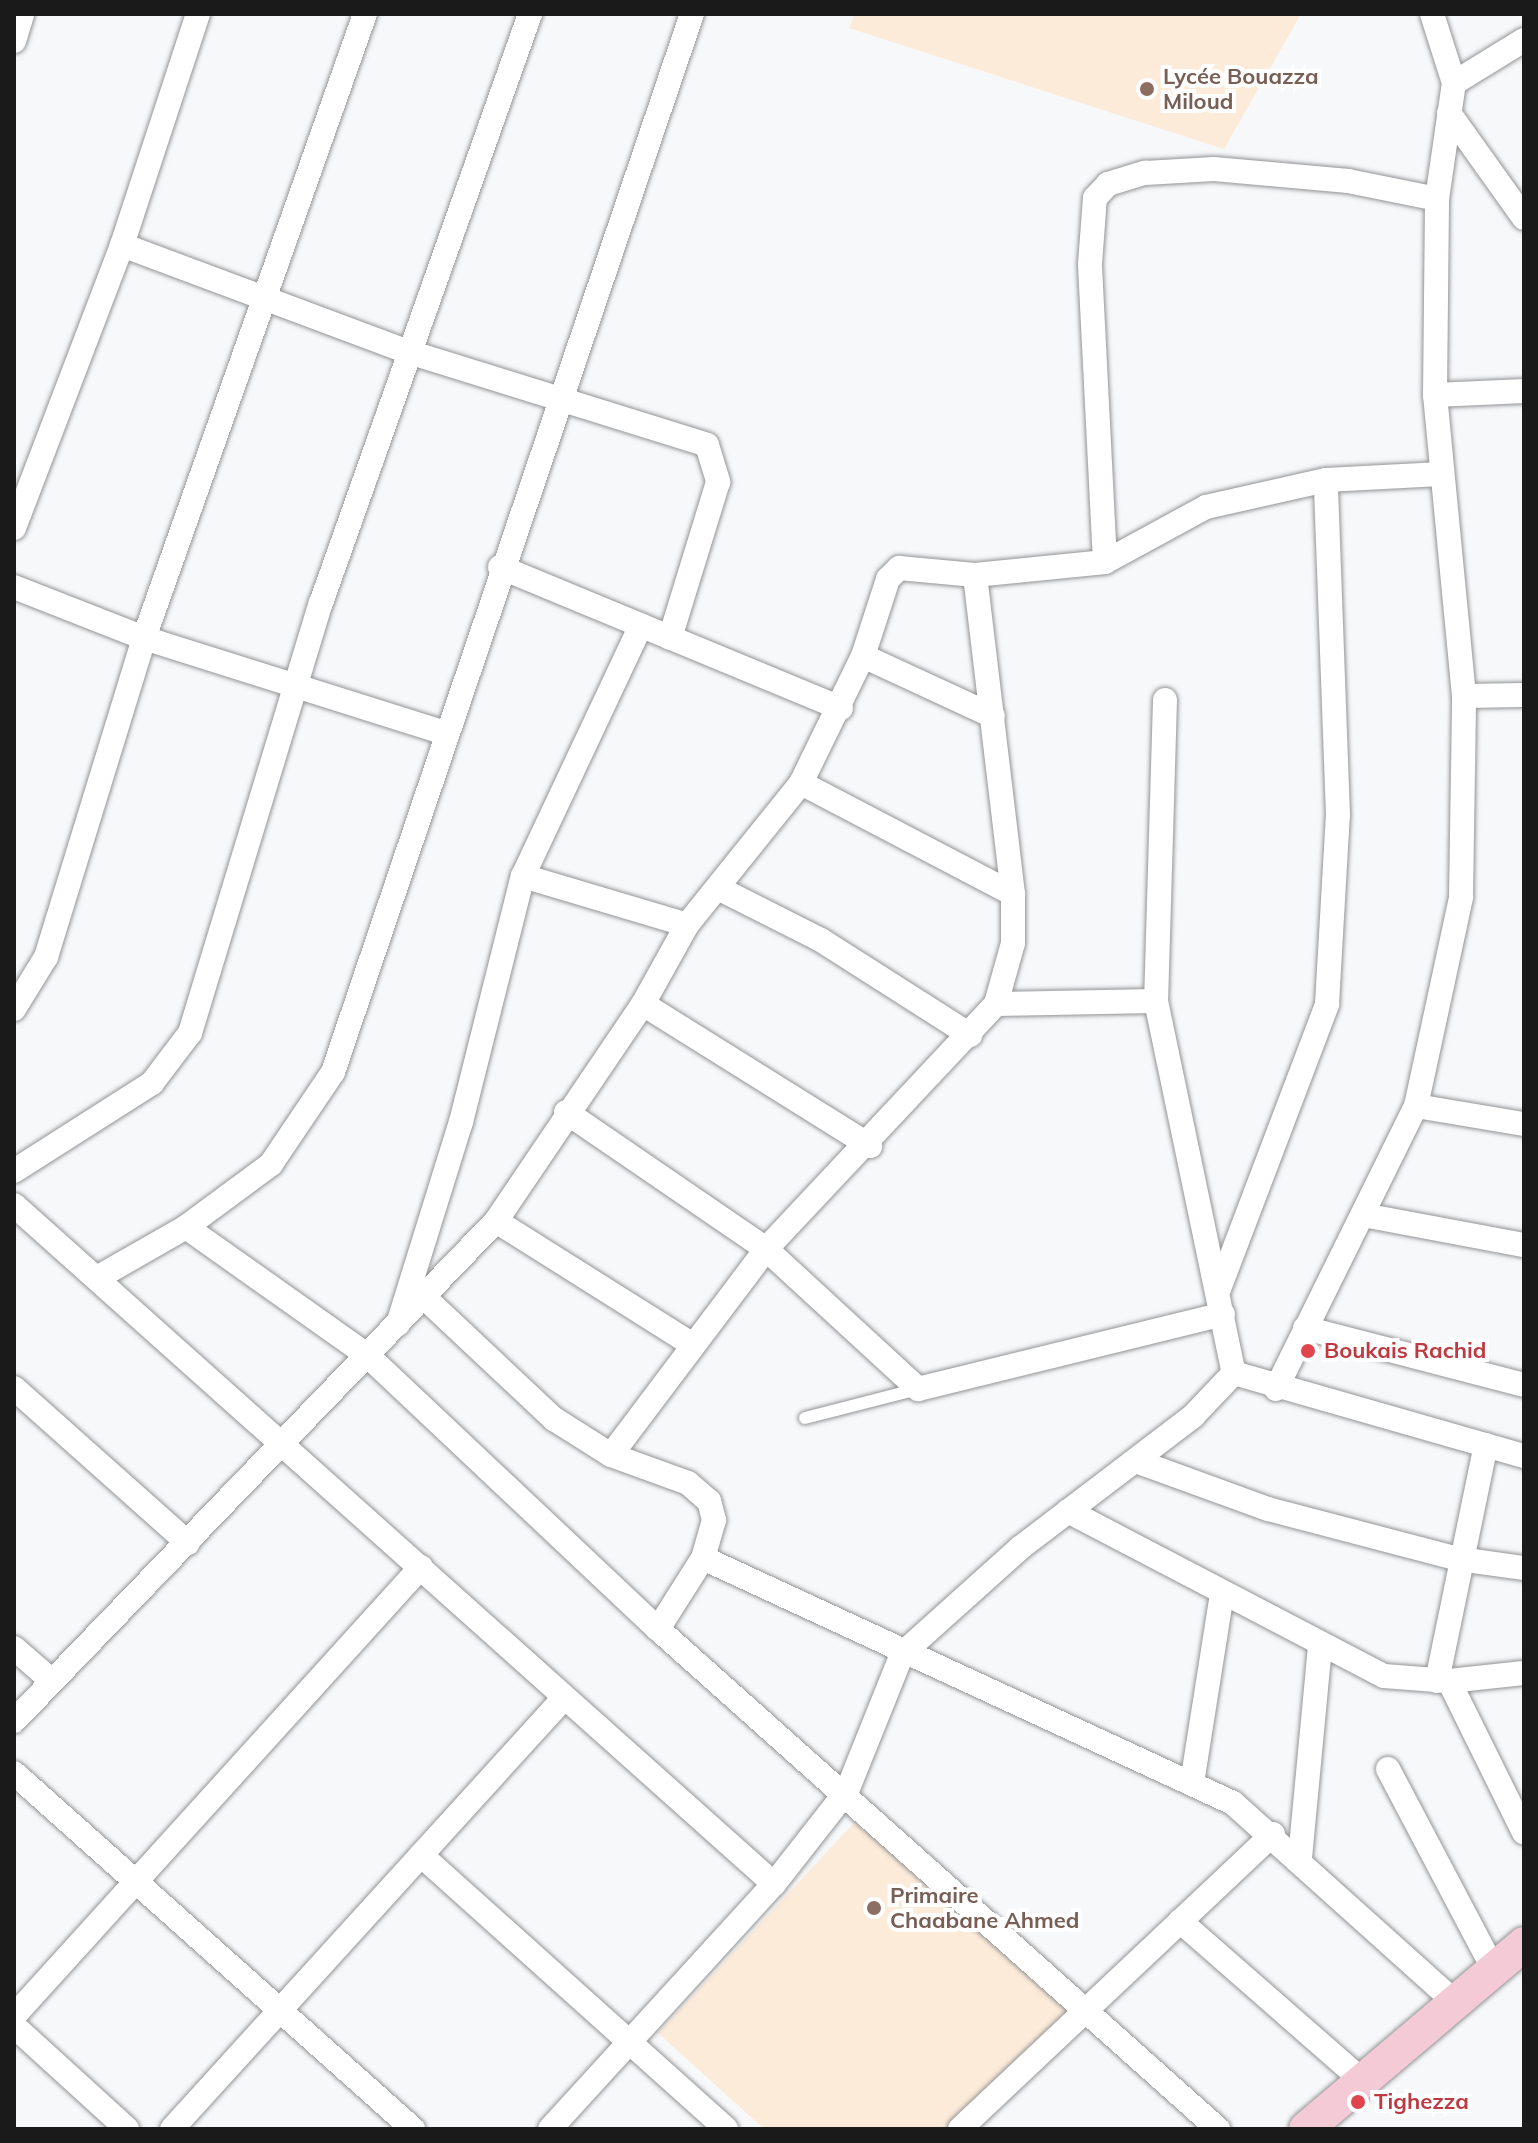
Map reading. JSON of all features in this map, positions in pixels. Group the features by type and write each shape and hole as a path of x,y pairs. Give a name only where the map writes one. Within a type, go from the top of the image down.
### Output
{"street":[{"path":"14,41 22,14"},
{"path":"14,528 122,245 198,14"},
{"path":"14,1009 46,957 144,638 365,14"},
{"path":"14,1171 152,1083 190,1033 295,689 406,351 530,14"},
{"path":"97,1278 186,1227 271,1164 333,1072 500,567 692,14"},
{"path":"1276,1389 1416,1106 1461,897 1464,696 1435,395 1437,199 1454,83 1432,14"},
{"path":"1454,83 1524,40"},
{"path":"1449,113 1524,218"},
{"path":"1105,562 1090,264 1102,191 1145,173 1214,169 1348,181 1437,199"},
{"path":"122,245 266,296 406,351 687,434 717,462 718,482 670,638"},
{"path":"1435,395 1524,391"},
{"path":"14,1721 496,1221 566,1112 643,1004 687,925 801,783 841,708 863,656 888,579 899,568 975,575 1105,562 1206,507 1326,480 1441,474"},
{"path":"1219,1289 1327,1004 1338,815 1326,480"},
{"path":"500,567 841,708"},
{"path":"611,1455 766,1249 870,1146 996,1004 1011,956 1013,894 975,575"},
{"path":"14,587 144,638 295,689 446,733"},
{"path":"397,1326 461,1122 523,876 641,625"},
{"path":"863,656 993,716"},
{"path":"1464,696 1524,695"},
{"path":"1165,700 1156,1001 1219,1289 1234,1373"},
{"path":"801,783 1013,894"},
{"path":"523,876 687,925"},
{"path":"718,888 821,940 970,1035"},
{"path":"996,1004 1156,1001"},
{"path":"643,1004 870,1146"},
{"path":"1416,1106 1524,1124"},
{"path":"566,1112 766,1249 918,1389 1223,1314"},
{"path":"14,1205 282,1440 563,1699 774,1884"},
{"path":"1363,1215 1524,1245"},
{"path":"496,1221 693,1345"},
{"path":"186,1227 367,1355 658,1629 847,1791 1218,2129"},
{"path":"425,1298 554,1419 611,1455 688,1483 709,1501 714,1520 703,1558 658,1629"},
{"path":"1305,1328 1524,1385"},
{"path":"1234,1373 1276,1389 1524,1456"},
{"path":"550,2129 774,1884 847,1791 902,1654 1068,1511 1136,1461 1234,1373"},
{"path":"14,1388 188,1543"},
{"path":"1486,1445 1459,1559 1443,1681 1524,1833"},
{"path":"1136,1461 1268,1509 1459,1559 1524,1568"},
{"path":"1068,1511 1320,1648 1384,1676 1443,1681 1524,1673"},
{"path":"703,1558 902,1654 1192,1783 1273,1834 1455,2002"},
{"path":"14,2016 421,1567"},
{"path":"1192,1783 1222,1593"},
{"path":"14,1648 51,1680"},
{"path":"1300,1858 1320,1648"},
{"path":"172,2129 563,1699"},
{"path":"1388,1769 1494,1970"},
{"path":"14,1773 413,2129"},
{"path":"960,2129 1273,1834"},
{"path":"421,1855 726,2129"},
{"path":"1180,1921 1363,2081"},
{"path":"1306,2129 1524,1944"},
{"path":"14,2026 127,2129"}],"lane":[{"path":"805,1418 918,1389"}],"shaded area":[{"name":"Lycée Bouazza Miloud","path":"855,14 1301,14 1224,149 849,28"},
{"name":"Primaire Chaabane Ahmed","path":"863,1813 1083,2003 944,2129 764,2129 658,2033"}],"place":[{"name":"Lycée Bouazza Miloud","path":"1147,89"},
{"name":"Boukais Rachid","path":"1308,1351"},
{"name":"Primaire Chaabane Ahmed","path":"874,1908"},
{"name":"Tighezza","path":"1358,2102"}]}
